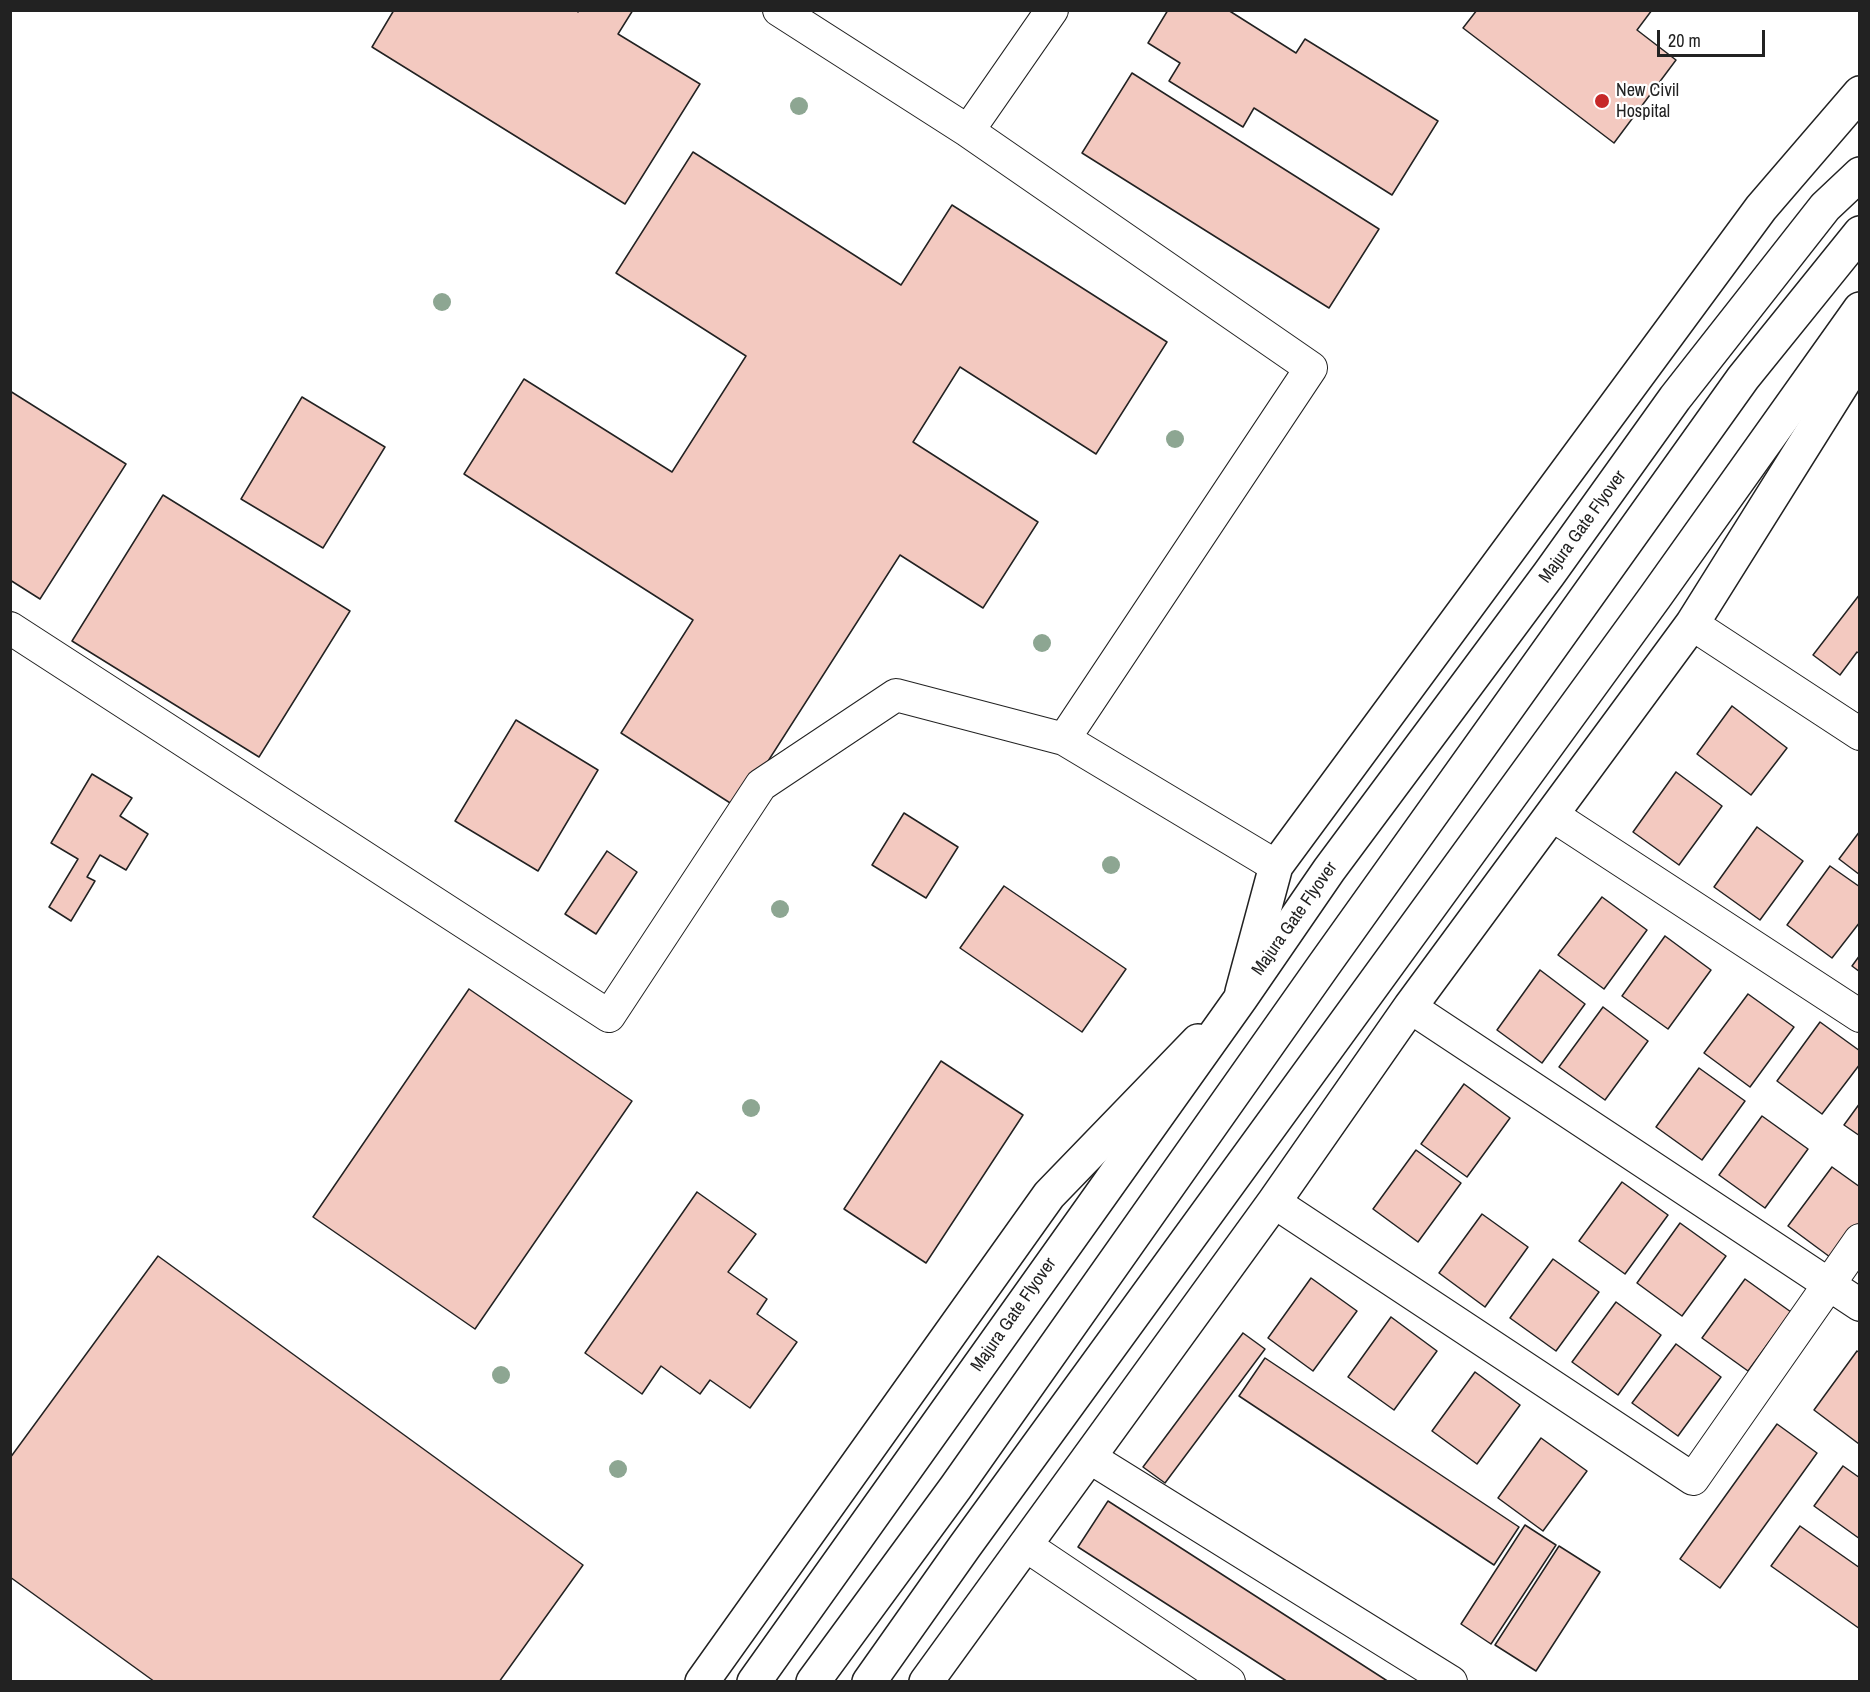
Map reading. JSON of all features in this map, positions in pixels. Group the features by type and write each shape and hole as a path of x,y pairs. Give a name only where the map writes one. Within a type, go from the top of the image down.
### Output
{"main road":[{"path":"702,1682 1049,1195 1241,998 1276,866 1761,208 1860,93"},
{"name":"Majura Gate Flyover","path":"754,1682 1241,998 1329,870 1549,574 1675,398 1826,207 1860,174"},
{"path":"813,1682 956,1487 1324,965 1743,378 1860,233"},
{"path":"869,1682 979,1527 1655,597 1860,309"},
{"path":"926,1682 1274,1202 1410,1007 1692,624 1860,356"}],"street":[{"path":"779,10 968,132 1311,368 1064,740"},
{"path":"968,132 1052,10"},
{"path":"1692,624 1860,734"},
{"path":"10,628 609,1016 761,785 896,695 1064,740 1276,866"},
{"path":"1552,815 1860,1016"},
{"path":"1410,1007 1860,1305"},
{"path":"1274,1202 1693,1479 1860,1240"},
{"path":"1089,1457 1451,1682"},
{"path":"1025,1545 1229,1682"}],"building":[{"path":"394,10 575,10 578,12 579,10 633,10 618,34 700,84 625,204 372,47"},
{"path":"1168,10 1228,10 1296,53 1305,39 1438,121 1392,195 1254,108 1243,127 1169,81 1180,63 1148,43"},
{"name":"New Civil Hospital","path":"1477,10 1652,10 1637,30 1676,60 1614,143 1463,28"},
{"path":"1132,73 1379,229 1329,308 1082,153"},
{"path":"693,152 901,285 952,205 1167,342 1096,454 960,367 913,442 1038,522 983,608 900,555 738,808 621,733 693,620 464,474 524,379 672,472 746,356 616,273"},
{"path":"10,391 126,464 40,599 10,580"},
{"path":"302,397 385,447 323,548 241,499"},
{"path":"163,495 350,611 259,757 72,641"},
{"path":"1860,594 1860,654 1857,652 1840,675 1813,655"},
{"path":"1732,706 1787,748 1751,795 1697,754"},
{"path":"516,720 598,770 538,871 455,821"},
{"path":"1676,772 1722,806 1679,865 1633,832"},
{"path":"92,774 132,798 120,816 148,834 126,870 100,855 87,877 95,881 71,921 49,907 78,859 51,843"},
{"path":"904,813 958,847 926,898 872,865"},
{"path":"1757,827 1803,861 1760,920 1714,887"},
{"path":"1860,831 1860,875 1839,859"},
{"path":"607,851 637,872 596,934 565,914"},
{"path":"1830,866 1860,887 1860,922 1832,958 1787,925"},
{"path":"1004,886 1126,969 1082,1032 960,948"},
{"path":"1602,897 1647,930 1604,989 1558,955"},
{"path":"1665,936 1711,970 1668,1029 1622,996"},
{"path":"1860,955 1860,972 1852,966"},
{"path":"1540,970 1585,1004 1542,1063 1497,1030"},
{"path":"469,989 632,1101 475,1329 313,1217"},
{"path":"1748,994 1794,1027 1750,1087 1704,1053"},
{"path":"1603,1007 1648,1041 1605,1100 1559,1067"},
{"path":"1820,1022 1860,1051 1860,1064 1822,1114 1777,1081"},
{"path":"941,1061 1023,1115 926,1263 844,1209"},
{"path":"1699,1068 1745,1101 1702,1160 1656,1127"},
{"path":"1464,1084 1510,1118 1467,1177 1421,1144"},
{"path":"1860,1103 1860,1136 1844,1125"},
{"path":"1762,1116 1808,1149 1765,1208 1719,1175"},
{"path":"1416,1150 1461,1183 1418,1242 1373,1209"},
{"path":"1832,1167 1860,1187 1860,1225 1834,1260 1788,1226"},
{"path":"1622,1182 1668,1215 1625,1274 1579,1241"},
{"path":"697,1192 756,1234 728,1272 767,1299 757,1314 797,1342 750,1408 710,1380 700,1394 661,1366 642,1394 585,1353"},
{"path":"1482,1214 1528,1247 1485,1307 1439,1273"},
{"path":"1680,1223 1726,1256 1682,1316 1637,1283"},
{"path":"158,1256 583,1565 499,1682 155,1682 10,1577 10,1458"},
{"path":"1553,1259 1599,1292 1556,1351 1510,1318"},
{"path":"1311,1278 1357,1311 1313,1371 1268,1338"},
{"path":"1745,1279 1791,1312 1748,1371 1702,1338"},
{"path":"1616,1302 1661,1335 1618,1395 1572,1362"},
{"path":"1391,1317 1437,1351 1394,1410 1348,1377"},
{"path":"1243,1333 1265,1349 1165,1483 1143,1467"},
{"path":"1676,1344 1721,1377 1678,1436 1632,1403"},
{"path":"1857,1351 1860,1353 1859,1444 1814,1410"},
{"path":"1265,1358 1519,1527 1494,1565 1239,1396"},
{"path":"1475,1372 1520,1405 1477,1464 1432,1431"},
{"path":"1777,1424 1817,1453 1720,1588 1680,1559"},
{"path":"1541,1438 1587,1471 1543,1531 1498,1498"},
{"path":"1843,1466 1860,1478 1860,1539 1814,1506"},
{"path":"1108,1501 1389,1682 1288,1682 1078,1547"},
{"path":"1525,1525 1556,1545 1491,1644 1461,1624"},
{"path":"1800,1526 1860,1568 1860,1629 1771,1566"},
{"path":"1559,1546 1600,1572 1536,1671 1495,1645"}],"place":[{"name":"New Civil Hospital","path":"1602,101"}]}
